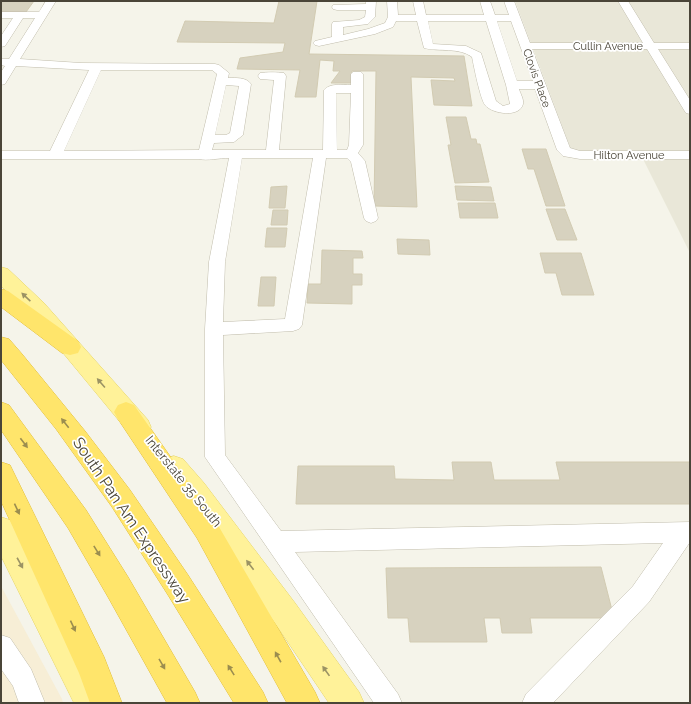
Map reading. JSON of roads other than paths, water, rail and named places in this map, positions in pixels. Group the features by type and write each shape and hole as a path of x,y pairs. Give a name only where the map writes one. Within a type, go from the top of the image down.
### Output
{"highway":[{"path":"1,296 70,347"},
{"name":"South Pan Am Expressway","path":"1,345 38,388 101,470 155,548 252,703"},
{"path":"1,412 41,466 80,524 107,567 184,703"},
{"path":"126,412 206,529 304,703"},
{"path":"1,474 93,668 106,703"}],"main road":[{"name":"Interstate 35 South","path":"1,274 37,308 195,491 285,612 348,703"},
{"path":"1,529 29,580 91,703"}],"street":[{"path":"1,81 7,62 42,16 51,1"},
{"path":"320,43 371,32 388,25 392,18 392,1"},
{"path":"418,1 428,46 472,50 477,55 490,104 497,109 511,109 516,106 517,102 485,1"},
{"name":"Clovis Place","path":"509,1 562,146 568,153"},
{"path":"623,1 690,110"},
{"path":"371,8 368,20 360,23 337,12 371,8"},
{"path":"337,12 338,39"},
{"path":"1,15 42,16"},
{"path":"1,44 20,15"},
{"path":"392,18 516,18"},
{"name":"Cullin Avenue","path":"526,46 690,46"},
{"path":"7,62 97,66 214,67 223,72 204,156"},
{"path":"55,155 97,66"},
{"path":"351,154 356,145 357,74"},
{"path":"264,76 280,76 272,155"},
{"path":"208,139 229,139 236,136 245,84 240,82 221,81"},
{"path":"512,85 540,85"},
{"path":"214,328 293,325 325,155 330,90 356,89"},
{"name":"Hilton Avenue","path":"568,153 580,155 690,155"},
{"path":"1,155 236,156 351,154 358,161 371,218"},
{"path":"236,156 217,262 214,328 215,457 389,703"},
{"path":"275,542 687,532"},
{"path":"535,703 641,594 687,532"},
{"path":"1,648 22,678 32,703"}]}
